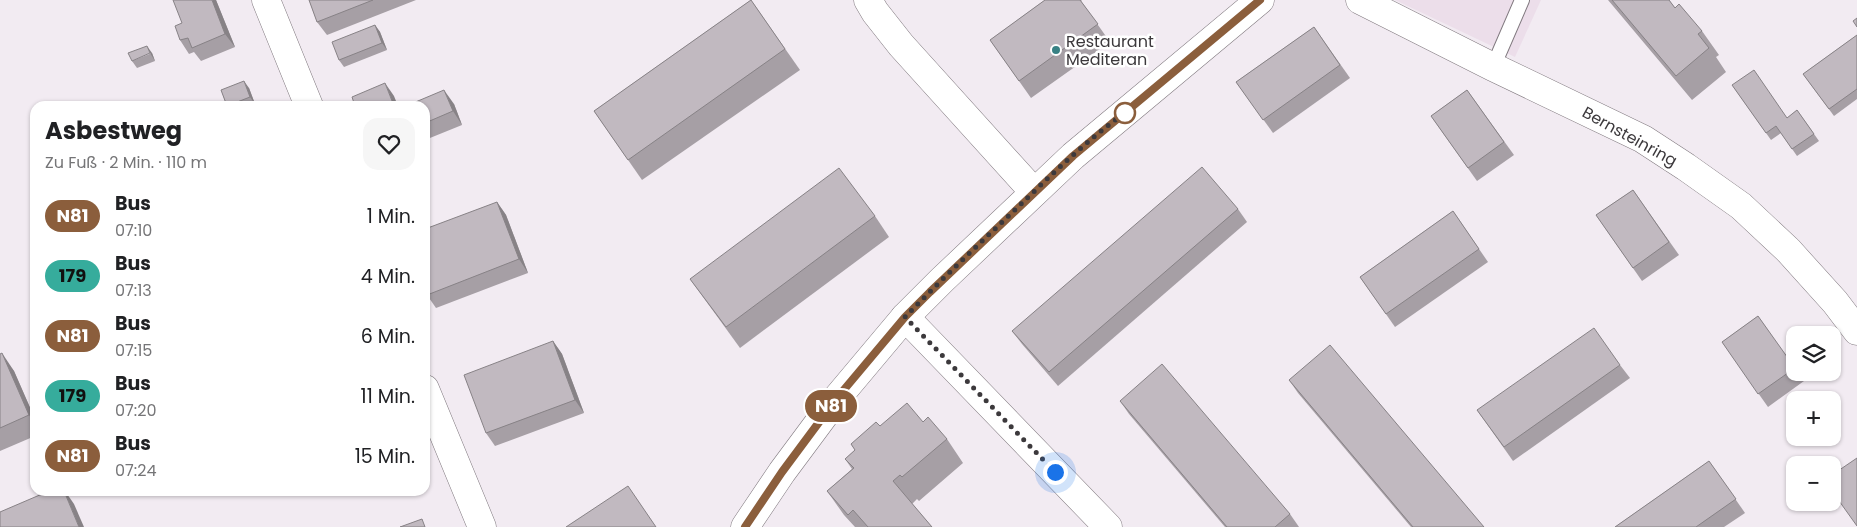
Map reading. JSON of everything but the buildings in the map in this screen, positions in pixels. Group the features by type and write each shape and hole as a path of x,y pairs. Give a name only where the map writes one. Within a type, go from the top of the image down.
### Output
{"street":[{"path":"266,0 307,101"},
{"path":"868,0 906,52 1034,192"},
{"path":"745,527 782,472 837,398 905,317 1073,156 1260,0"},
{"name":"Bernsteinring","path":"1360,0 1493,67 1643,139 1686,167 1741,206 1788,250 1835,302 1857,331"},
{"path":"905,317 1108,527"},
{"path":"430,401 482,527"}],"lane":[{"path":"1493,67 1522,0"}],"shaded area":[{"path":"1395,0 1541,0 1515,57"}],"bus line":[{"name":"N81","path":"745,527 782,472 837,398 905,317 1073,156 1260,0"}],"place":[{"name":"Restaurant Mediteran","path":"1056,50"}],"route":[{"path":"1055,472 905,317 1034,192 1073,156 1125,113"}]}
